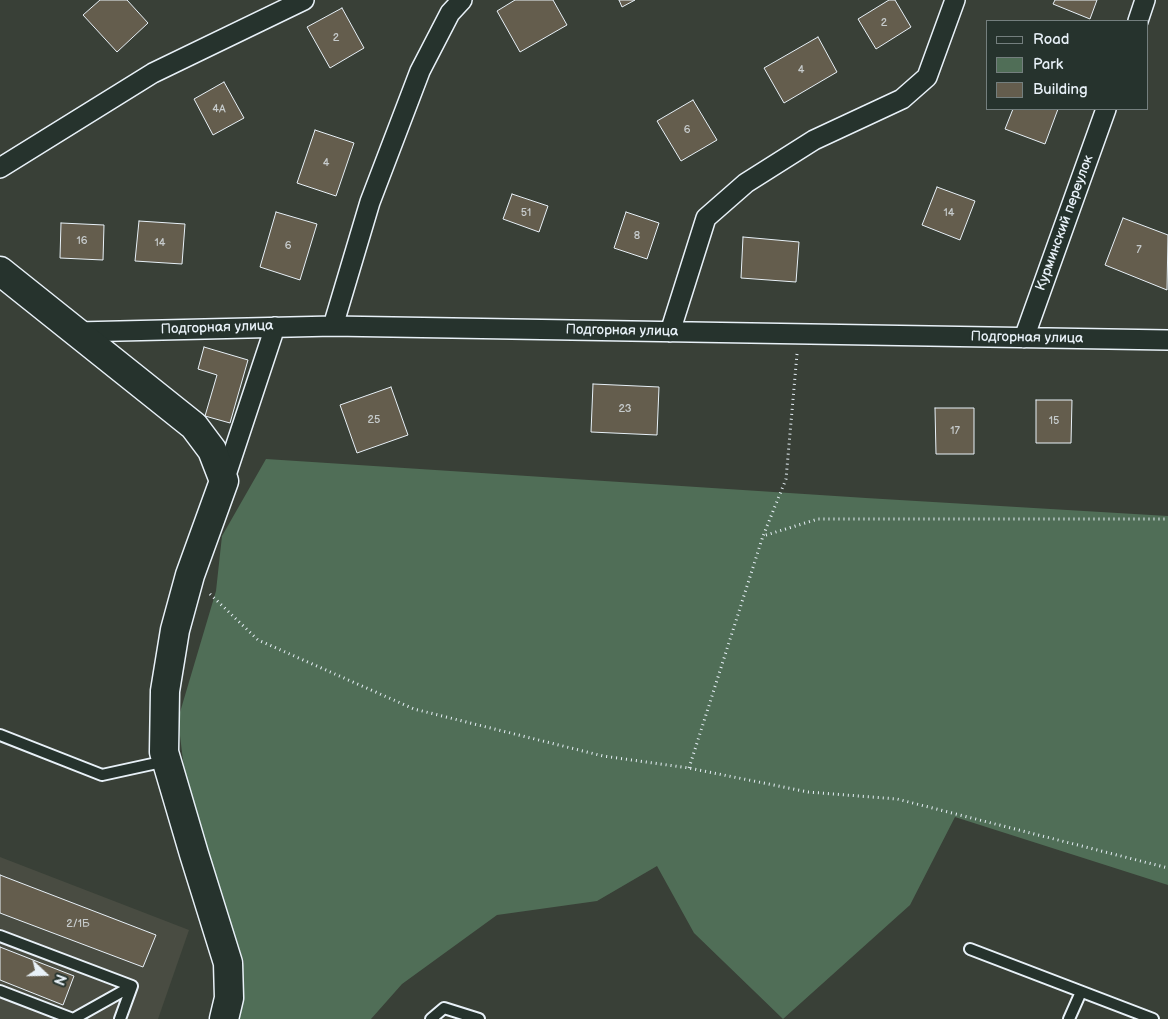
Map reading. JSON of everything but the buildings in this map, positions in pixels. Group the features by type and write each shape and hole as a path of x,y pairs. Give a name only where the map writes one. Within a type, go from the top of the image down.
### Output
{"street":[{"path":"0,168 153,73 304,0"},
{"path":"670,332 706,218 746,183 814,140 902,98 921,82 927,76 955,0"},
{"path":"1138,20 1145,0"},
{"path":"333,326 370,202 420,71 453,4"},
{"name":"Курминский переулок","path":"1024,338 1106,110"},
{"path":"0,271 194,426 212,450 224,481"},
{"name":"Подгорная улица","path":"77,332 333,326 1168,340"},
{"path":"224,1019 229,998 228,963 164,752 165,691 175,630 190,575 224,481 275,327"}],"lane":[{"path":"0,735 102,775 167,761"},
{"path":"0,936 132,986"},
{"path":"970,949 1153,1019"},
{"path":"0,992 73,1019 132,986"},
{"path":"120,1019 132,986"},
{"path":"1070,1019 1081,992"},
{"path":"431,1019 444,1008 480,1019"}],"path":[{"path":"688,768 763,536 786,479 797,350 818,335"},
{"path":"763,536 818,518 1168,519"},
{"path":"190,575 258,640 414,709 603,756 688,768 808,792 897,799 1168,868"}],"shaded area":[{"path":"0,857 189,930 158,1019 0,1019"}],"green space":[{"path":"266,459 1168,516 1168,885 955,817 910,905 783,1019 694,933 657,866 597,901 497,915 402,984 371,1019 226,1019 244,962 188,802 178,719 216,591 222,536"}]}
